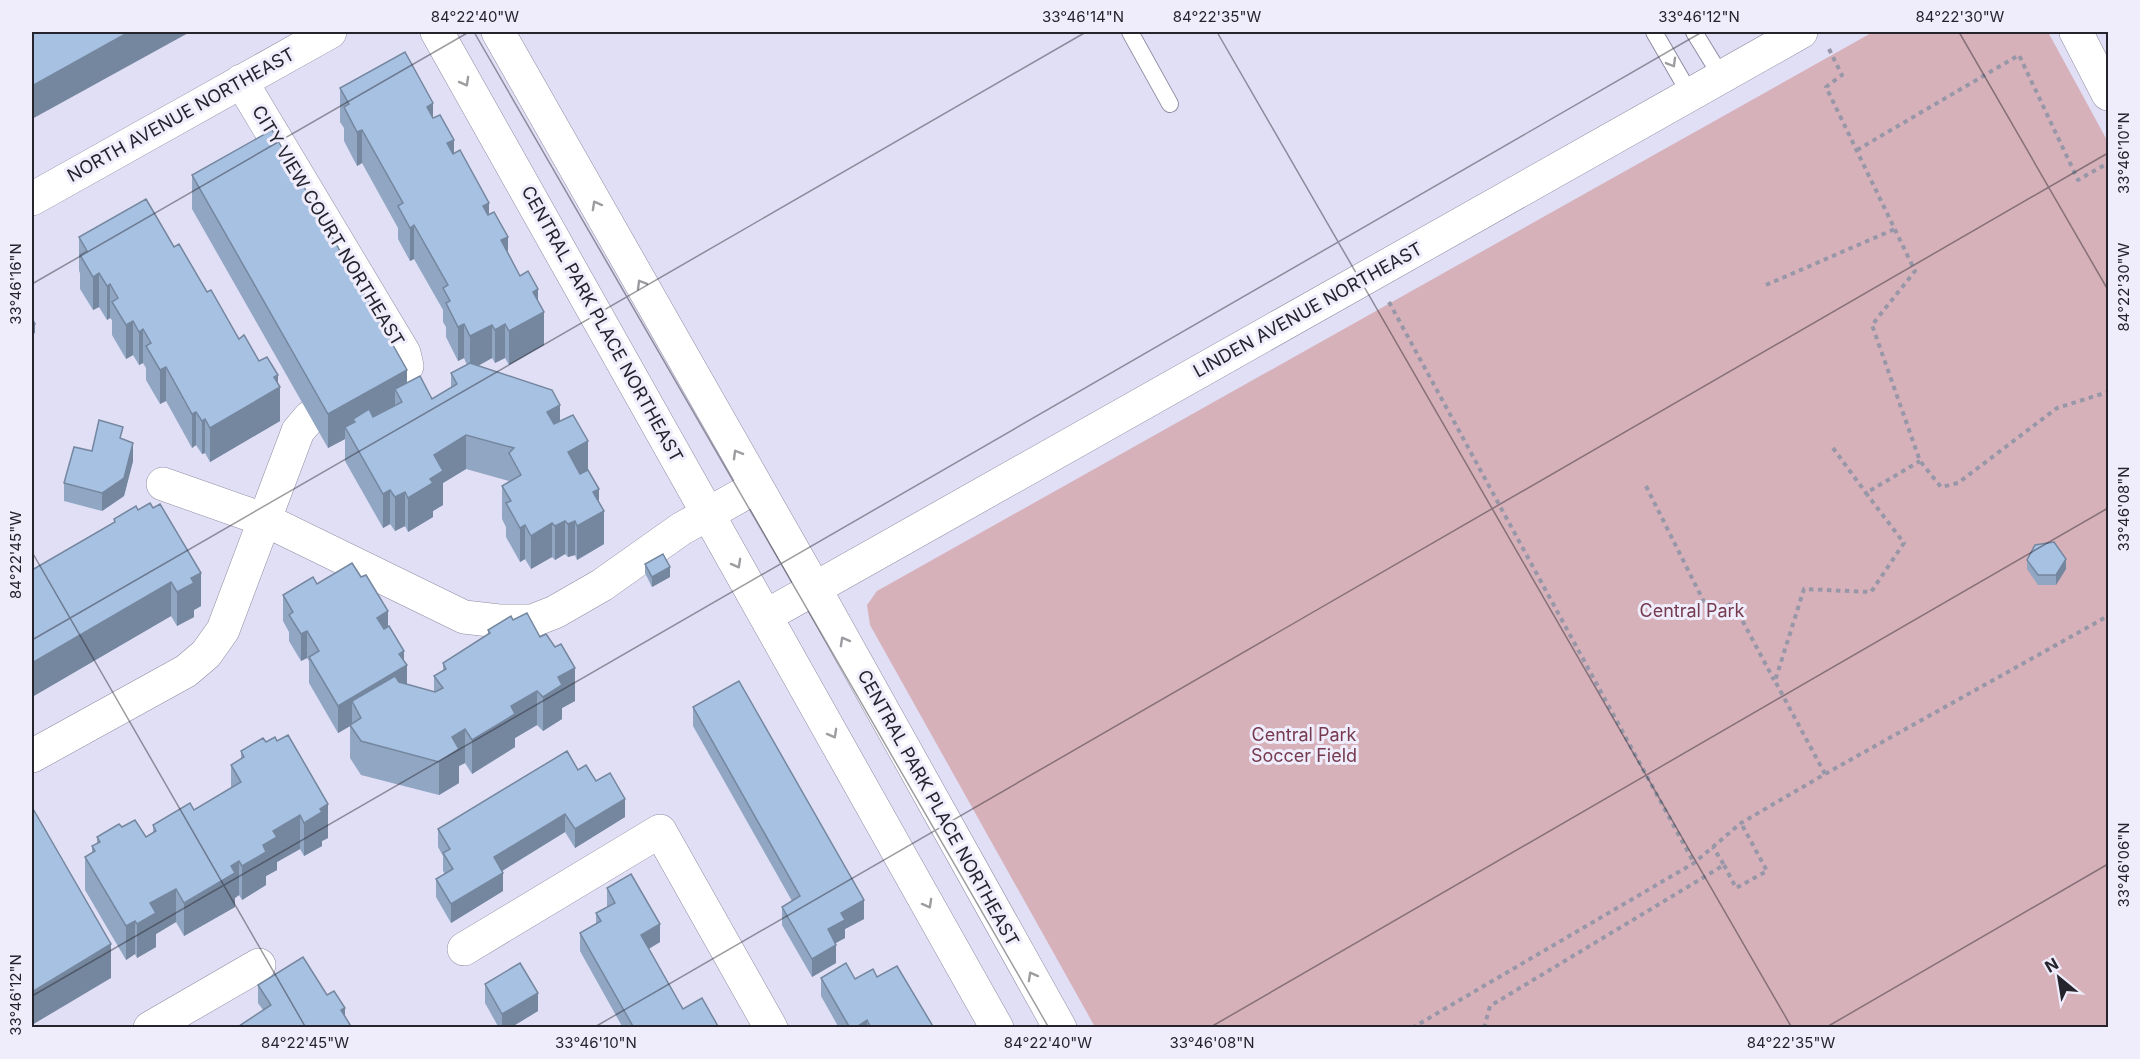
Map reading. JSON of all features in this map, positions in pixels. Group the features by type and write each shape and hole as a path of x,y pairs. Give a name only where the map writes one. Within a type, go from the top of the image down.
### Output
{"street":[{"name":"NORTH AVENUE NORTHEAST","path":"32,199 330,32"},
{"name":"CENTRAL PARK PLACE NORTHEAST","path":"437,32 998,1028"},
{"name":"CENTRAL PARK PLACE NORTHEAST","path":"498,32 1060,1028"},
{"name":"LINDEN AVENUE NORTHEAST","path":"814,589 1801,32"},
{"path":"2076,32 2109,94"},
{"name":"CITY VIEW COURT NORTHEAST","path":"241,81 404,353 407,366 310,417 298,431 265,520"},
{"path":"163,484 265,520 464,617 532,621 555,612 602,585 681,529 756,487"},
{"path":"32,756 186,671 206,654 224,630 265,520"},
{"path":"766,616 814,589"},
{"path":"464,949 660,831 771,1028"},
{"path":"150,1028 259,965"}],"lane":[{"path":"1130,32 1170,104"},
{"path":"1654,32 1690,94"},
{"path":"1694,32 1721,76"}],"path":[{"path":"1828,48 1842,75 1826,87 1916,271 1872,325 1920,460 1941,487 1958,483 2057,408 2109,392"},
{"path":"1857,150 2019,55 2078,180 2109,163"},
{"path":"1766,285 1895,229"},
{"path":"1386,297 1694,863"},
{"path":"1775,681 1804,589 1871,592 1904,543 1833,448"},
{"path":"1866,493 1920,460"},
{"path":"1646,486 1711,616 1733,603 1826,774"},
{"path":"1412,1028 1694,863 1741,824 2109,616"},
{"path":"1713,847 1736,888 1767,872 1741,824"},
{"path":"1484,1028 1490,1006 1724,865"}],"green space":[{"name":"Central Park","path":"1873,32 2048,32 2108,142 2108,1027 1095,1027 870,625 867,605 877,591"}],"building":[{"path":"32,32 129,32 32,86"},
{"path":"405,52 433,103 427,107 433,118 440,115 454,140 447,143 453,154 460,150 489,203 483,206 488,215 494,212 508,237 501,240 520,276 528,271 538,289 533,292 544,312 509,331 505,324 495,330 492,325 470,336 464,324 458,327 446,303 450,301 443,288 448,285 414,225 410,228 398,206 403,203 362,130 357,132 344,107 349,104 340,88"},
{"path":"272,130 407,370 328,414 192,175"},
{"path":"146,199 174,247 179,244 207,292 211,290 239,339 244,335 259,361 267,357 278,375 274,377 280,387 210,428 205,419 202,421 196,412 192,414 166,367 160,370 146,346 151,343 143,329 139,332 133,321 126,325 112,302 118,298 110,284 107,286 99,273 93,277 80,255 87,251 79,237"},
{"path":"470,363 552,390 560,405 547,412 554,424 573,415 588,441 568,452 580,474 588,470 599,489 593,492 604,511 577,526 575,521 568,524 565,521 555,526 552,523 531,536 525,525 520,528 506,503 511,501 502,486 521,475 509,453 514,448 466,435 434,455 443,471 430,479 433,483 408,498 405,492 395,497 390,490 383,494 345,427 355,422 353,419 369,409 373,417 402,402 395,389 420,376 432,399 457,384 451,373"},
{"path":"99,420 123,427 120,438 133,443 124,478 102,493 64,483 74,447 92,451"},
{"path":"150,503 153,508 160,504 201,573 191,578 194,583 177,592 171,582 32,663 32,570 115,522 114,519 136,506 138,510"},
{"path":"2054,542 2066,559 2056,575 2038,575 2027,560 2035,545"},
{"path":"663,554 670,567 652,577 645,564"},
{"path":"352,563 361,577 366,575 388,611 377,618 384,629 389,626 404,651 399,654 407,665 338,706 309,657 319,651 307,631 301,634 289,615 293,612 283,595 313,577 317,584"},
{"path":"527,613 540,637 546,634 555,647 561,644 575,668 558,677 562,685 543,697 537,691 511,706 515,714 472,740 465,729 452,737 459,749 439,762 361,741 350,725 361,718 352,701 395,676 399,682 435,692 443,688 434,676 446,669 443,663 490,633 488,630 511,616 513,620"},
{"path":"739,681 864,900 841,913 845,920 828,929 836,945 812,959 782,907 800,896 693,707"},
{"path":"288,735 328,804 320,809 322,812 304,823 300,815 273,831 277,837 263,845 266,852 242,866 239,861 231,866 235,873 184,903 176,889 150,903 156,913 137,924 135,921 126,926 85,857 95,851 92,846 100,842 97,837 119,824 122,827 135,820 146,837 156,831 153,825 190,803 194,810 241,782 231,765 244,757 241,751 263,738 266,742 275,737 277,741"},
{"path":"567,751 578,770 586,765 596,781 610,773 625,799 575,829 565,814 494,857 503,873 451,904 436,879 453,869 443,853 450,849 438,829"},
{"path":"32,807 111,944 32,992"},
{"path":"631,874 660,924 641,935 683,1009 702,998 719,1028 634,1028 580,933 601,921 596,913 615,903 607,888"},
{"path":"303,957 327,995 334,991 345,1008 341,1010 352,1028 236,1028 271,1005 258,985"},
{"path":"520,963 538,993 502,1014 485,984"},
{"path":"846,963 855,979 873,969 877,977 897,966 934,1028 871,1028 867,1020 855,1028 850,1028 821,978"}],"park label":[{"name":"Central Park Soccer Field","path":"1304,745"}]}
